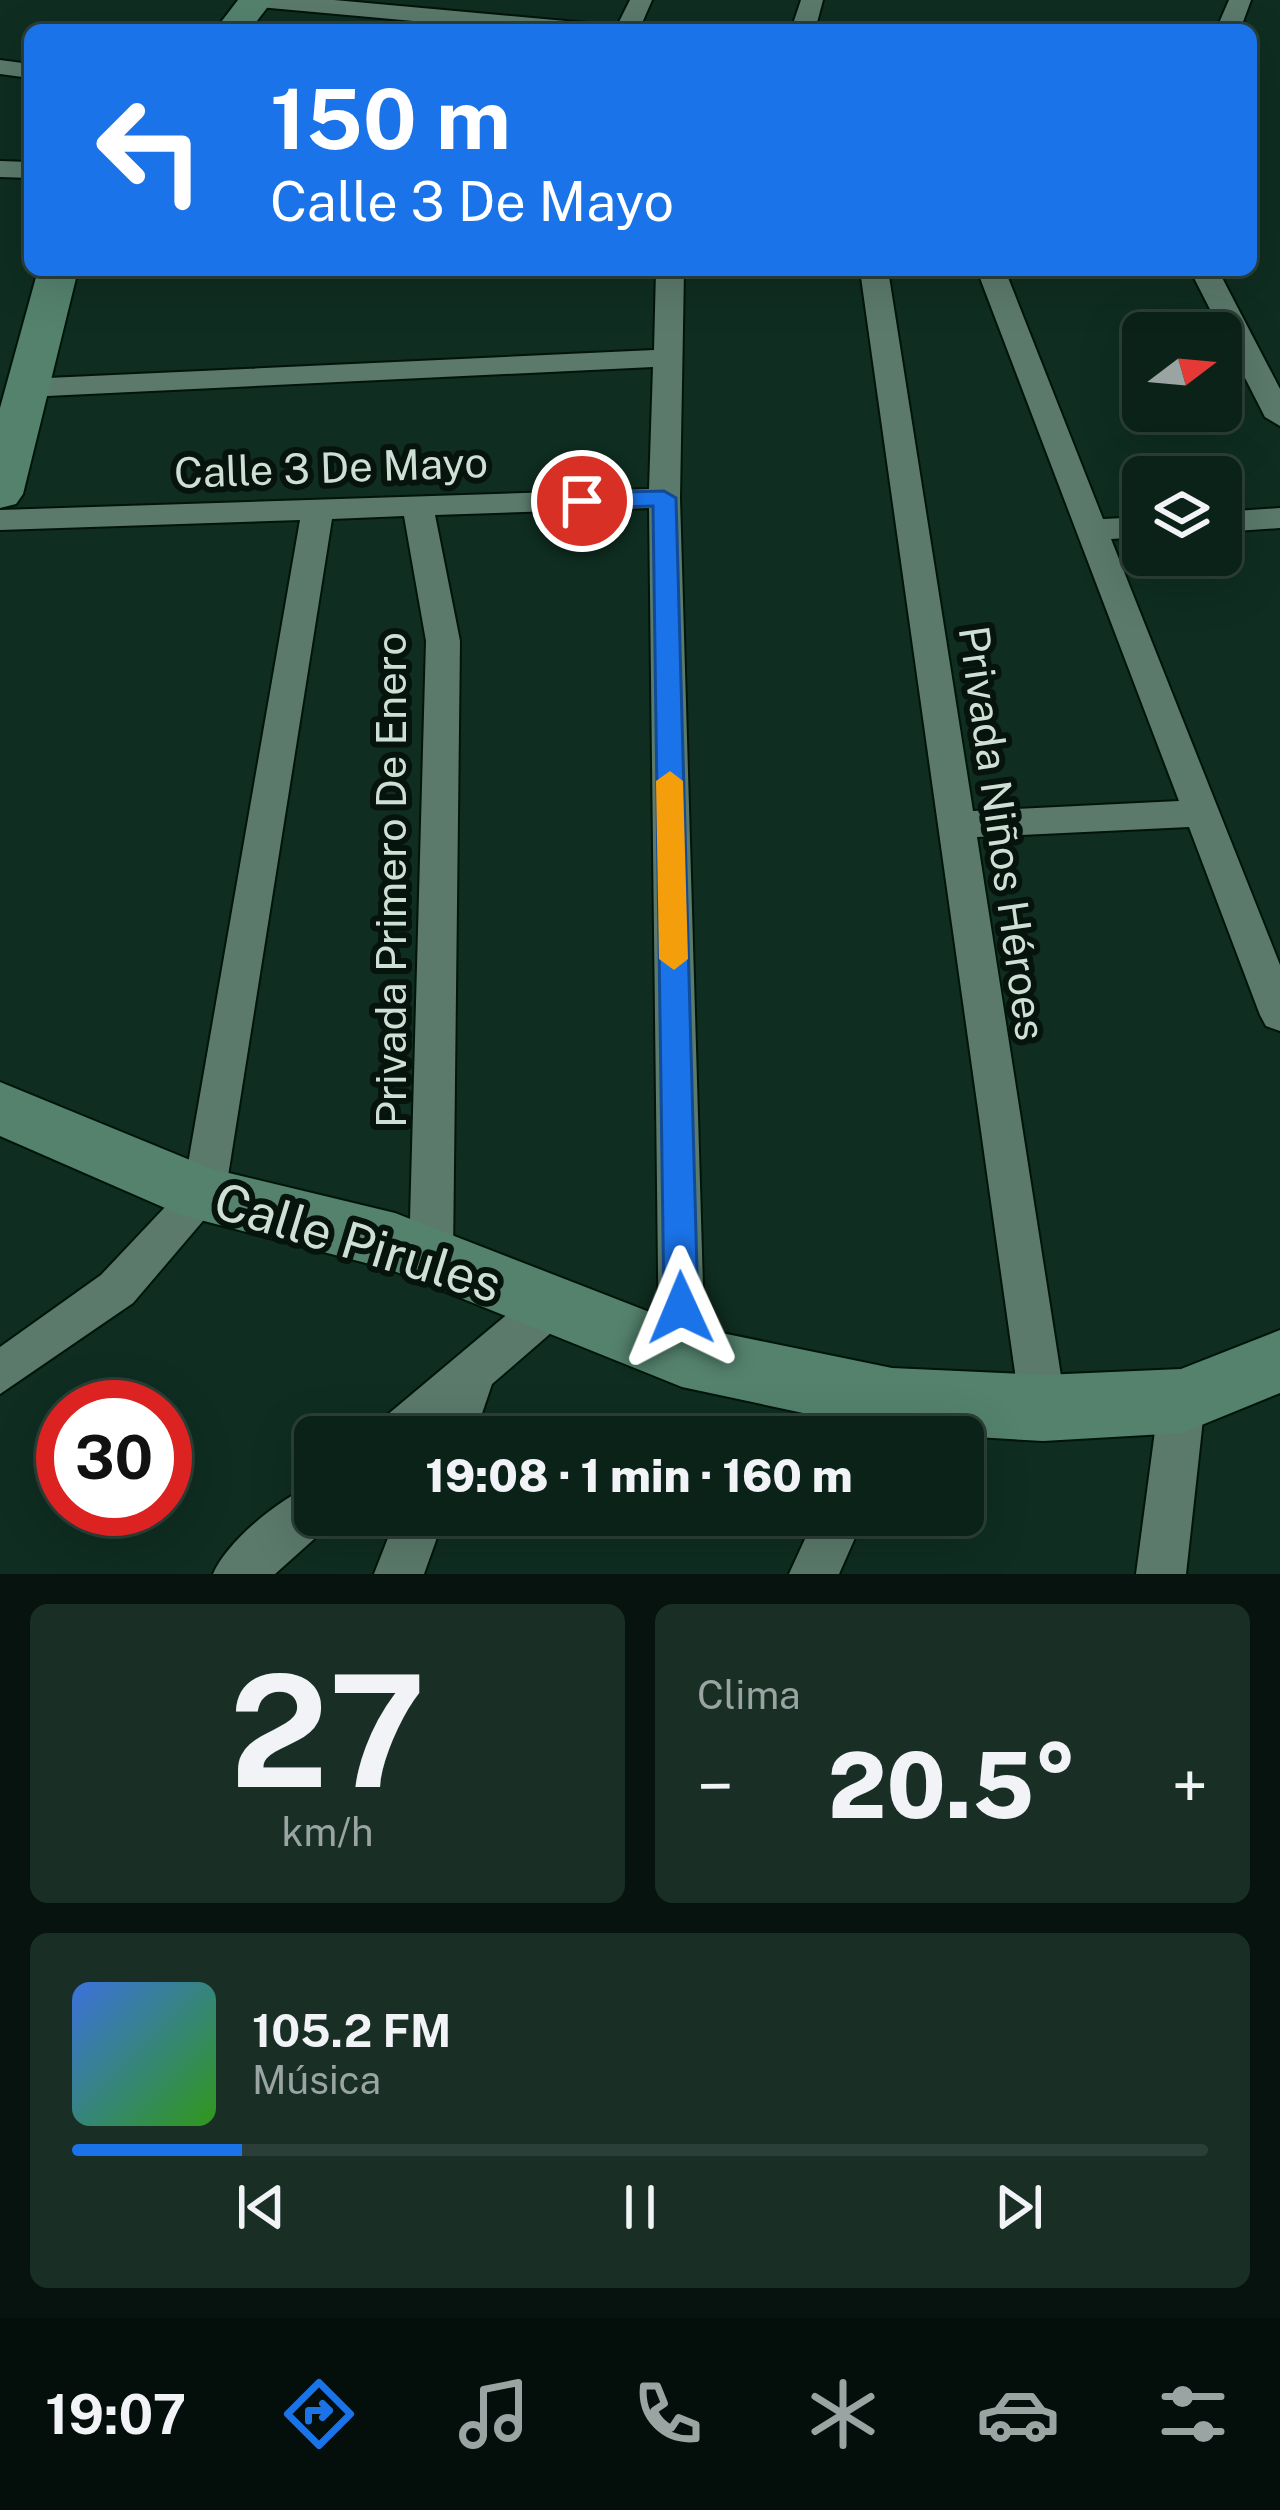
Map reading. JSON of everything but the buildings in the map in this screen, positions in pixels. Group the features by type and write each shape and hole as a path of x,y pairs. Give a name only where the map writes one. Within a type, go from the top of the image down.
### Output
{"street":[{"path":"237,24 257,0 522,24"},
{"path":"0,494 56,276"},
{"path":"670,276 664,498 682,1356"},
{"name":"Privada Niños Héroes","path":"875,276 1042,1408"},
{"path":"993,276 1280,1015"},
{"path":"1207,276 1280,417"},
{"path":"26,388 664,358"},
{"name":"Calle 3 De Mayo","path":"0,520 664,498"},
{"name":"Privada Primero De Enero","path":"418,506 443,641 431,1256"},
{"path":"0,1372 117,1289 204,1196 319,509"},
{"path":"1242,521 1280,518"},
{"path":"1092,530 1122,528"},
{"path":"956,825 1202,813"},
{"name":"Calle Pirules","path":"0,1108 204,1196 395,1242 682,1356 874,1416"},
{"path":"421,1416 551,1305"},
{"name":"Calle Pirules","path":"927,1416 1182,1401 1280,1361"},
{"path":"458,1416 474,1370"},
{"path":"1161,1574 1182,1401"},
{"path":"238,1574 294,1526"},
{"path":"399,1574 413,1536"},
{"path":"814,1574 831,1536"}],"slow traffic":[{"path":"670,781 674,959"}],"route":[{"path":"582,501 664,498 681,1308"}]}
